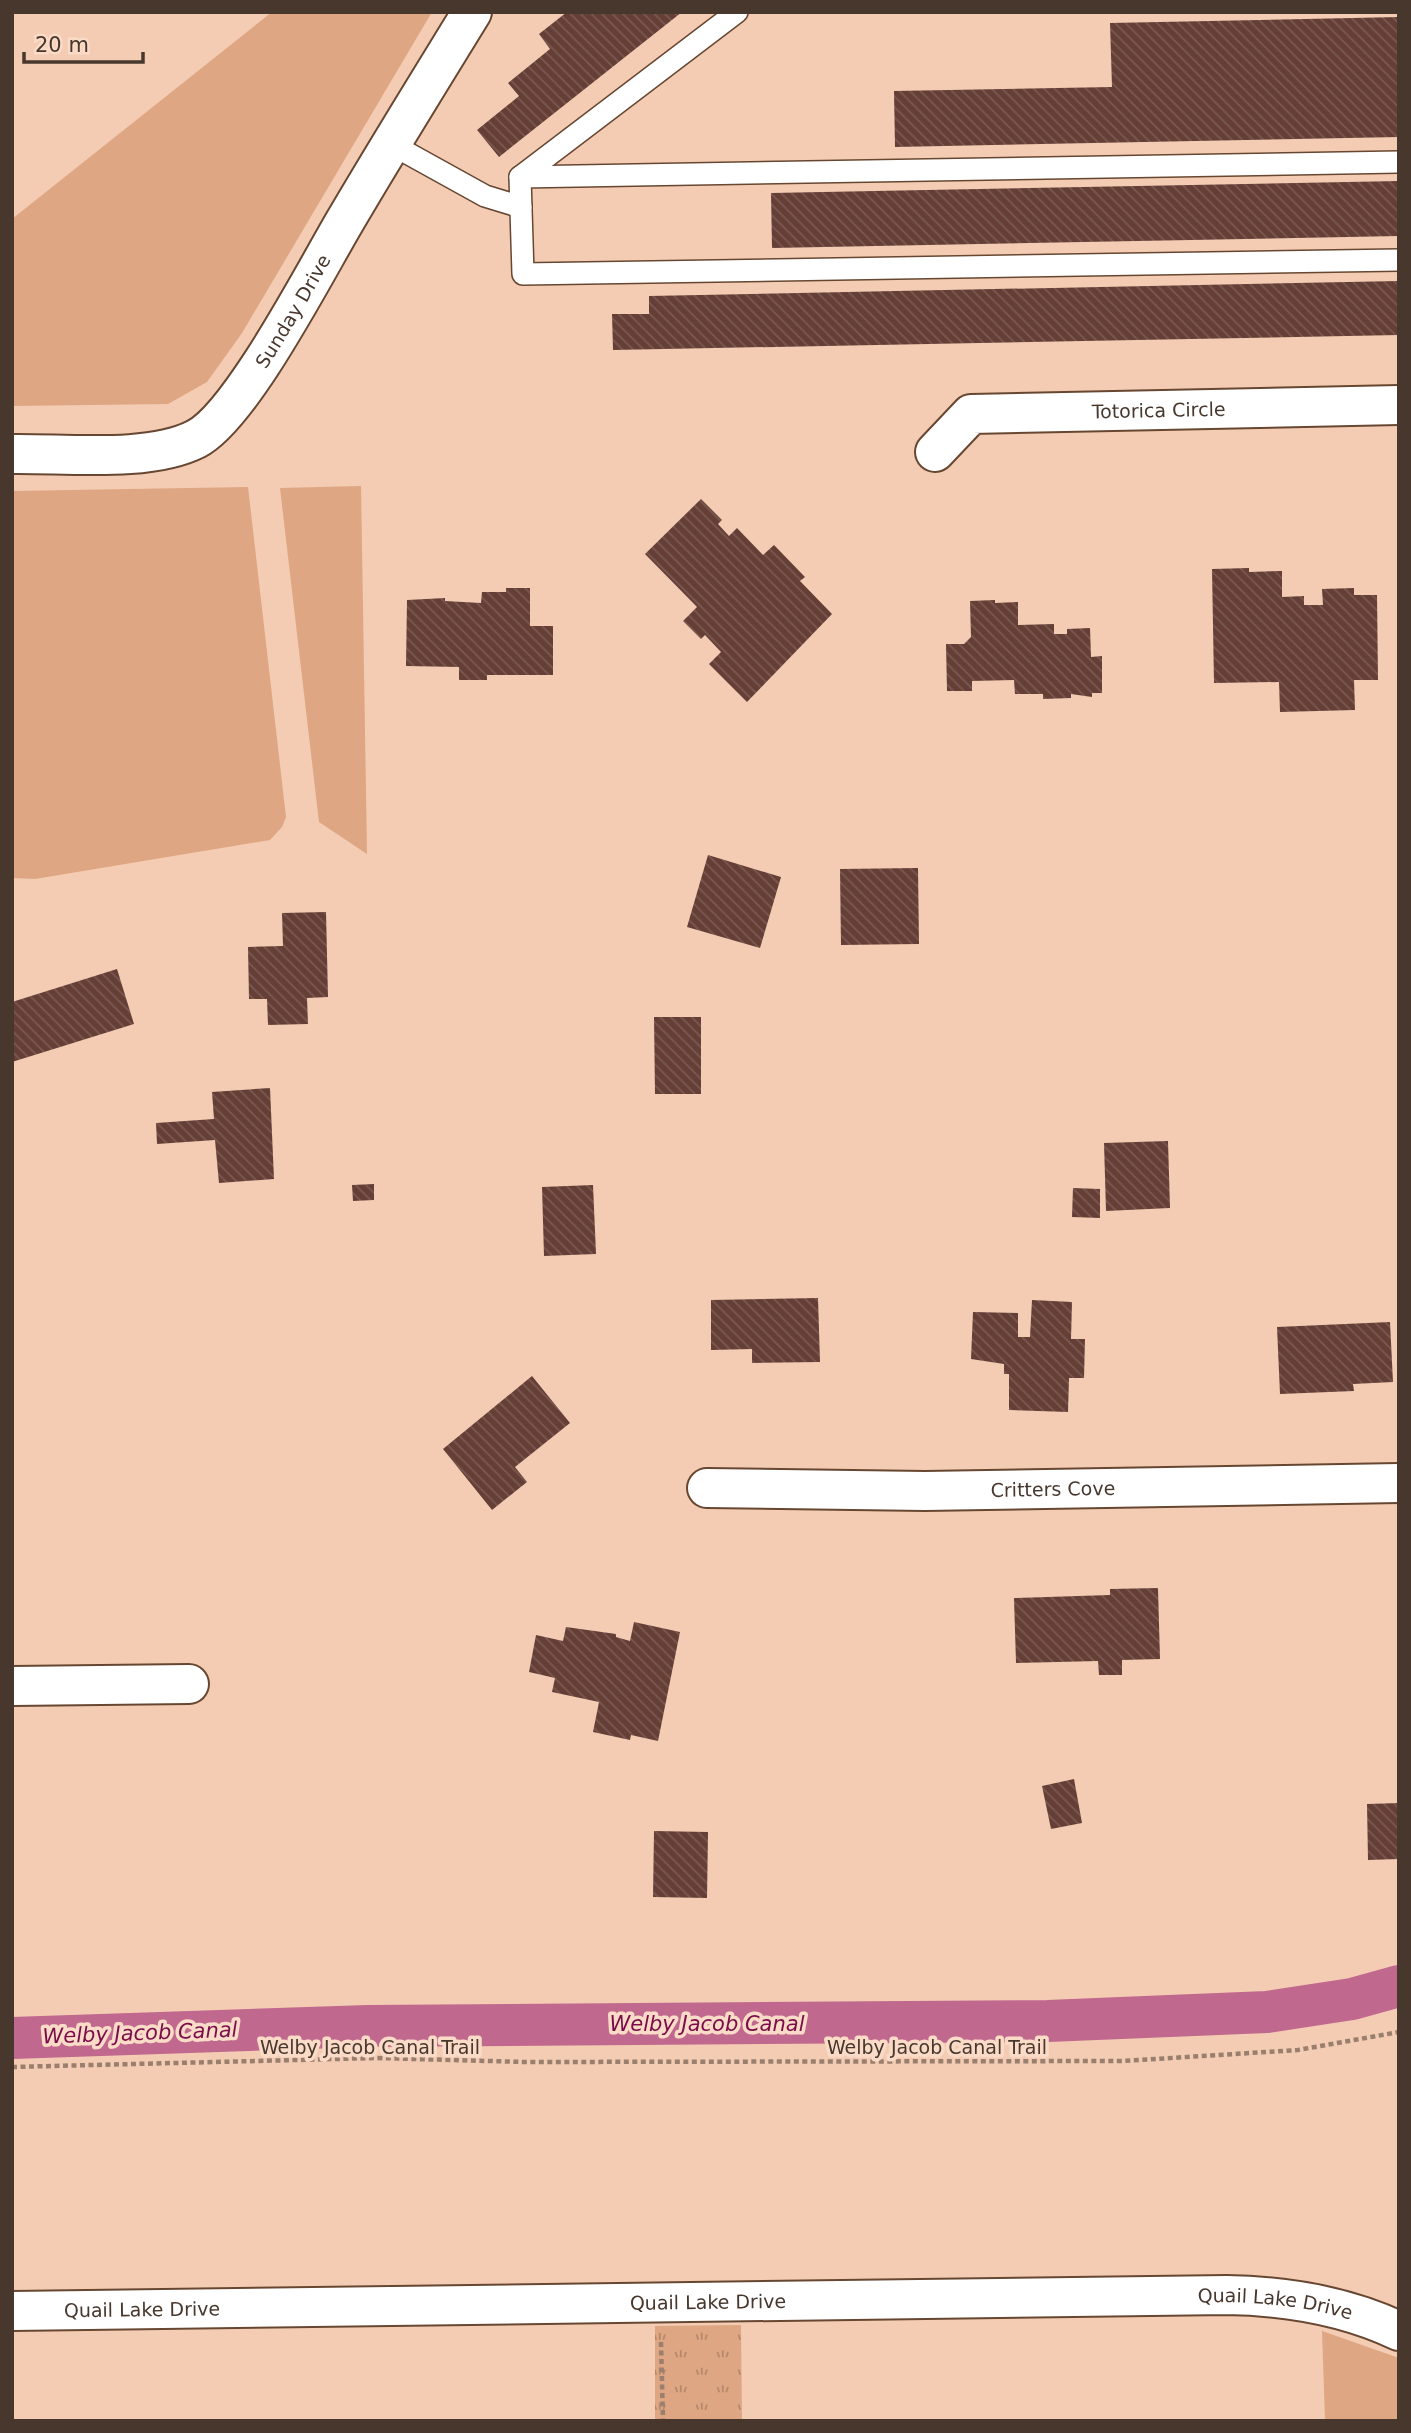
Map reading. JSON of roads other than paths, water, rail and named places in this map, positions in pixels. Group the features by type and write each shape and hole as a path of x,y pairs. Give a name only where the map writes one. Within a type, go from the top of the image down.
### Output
{"street":[{"name":"Sunday Drive","path":"12,454 125,453 161,449 195,439 214,427 229,411 274,342 471,12"},
{"name":"Totorica Circle","path":"935,452 971,414 1399,405"},
{"name":"Critters Cove","path":"707,1488 925,1491 1399,1483"},
{"path":"12,1686 189,1684"},
{"name":"Quail Lake Drive","path":"12,2311 1264,2296 1338,2308 1399,2331"}],"lane":[{"path":"520,177 737,12"},
{"path":"391,144 485,196 521,207"},
{"path":"520,177 1399,162"},
{"path":"520,177 523,274 1399,260"}],"waterway":[{"name":"Welby Jacob Canal","path":"12,2038 368,2026 1048,2021 1267,2012 1352,1999 1399,1986"}]}
